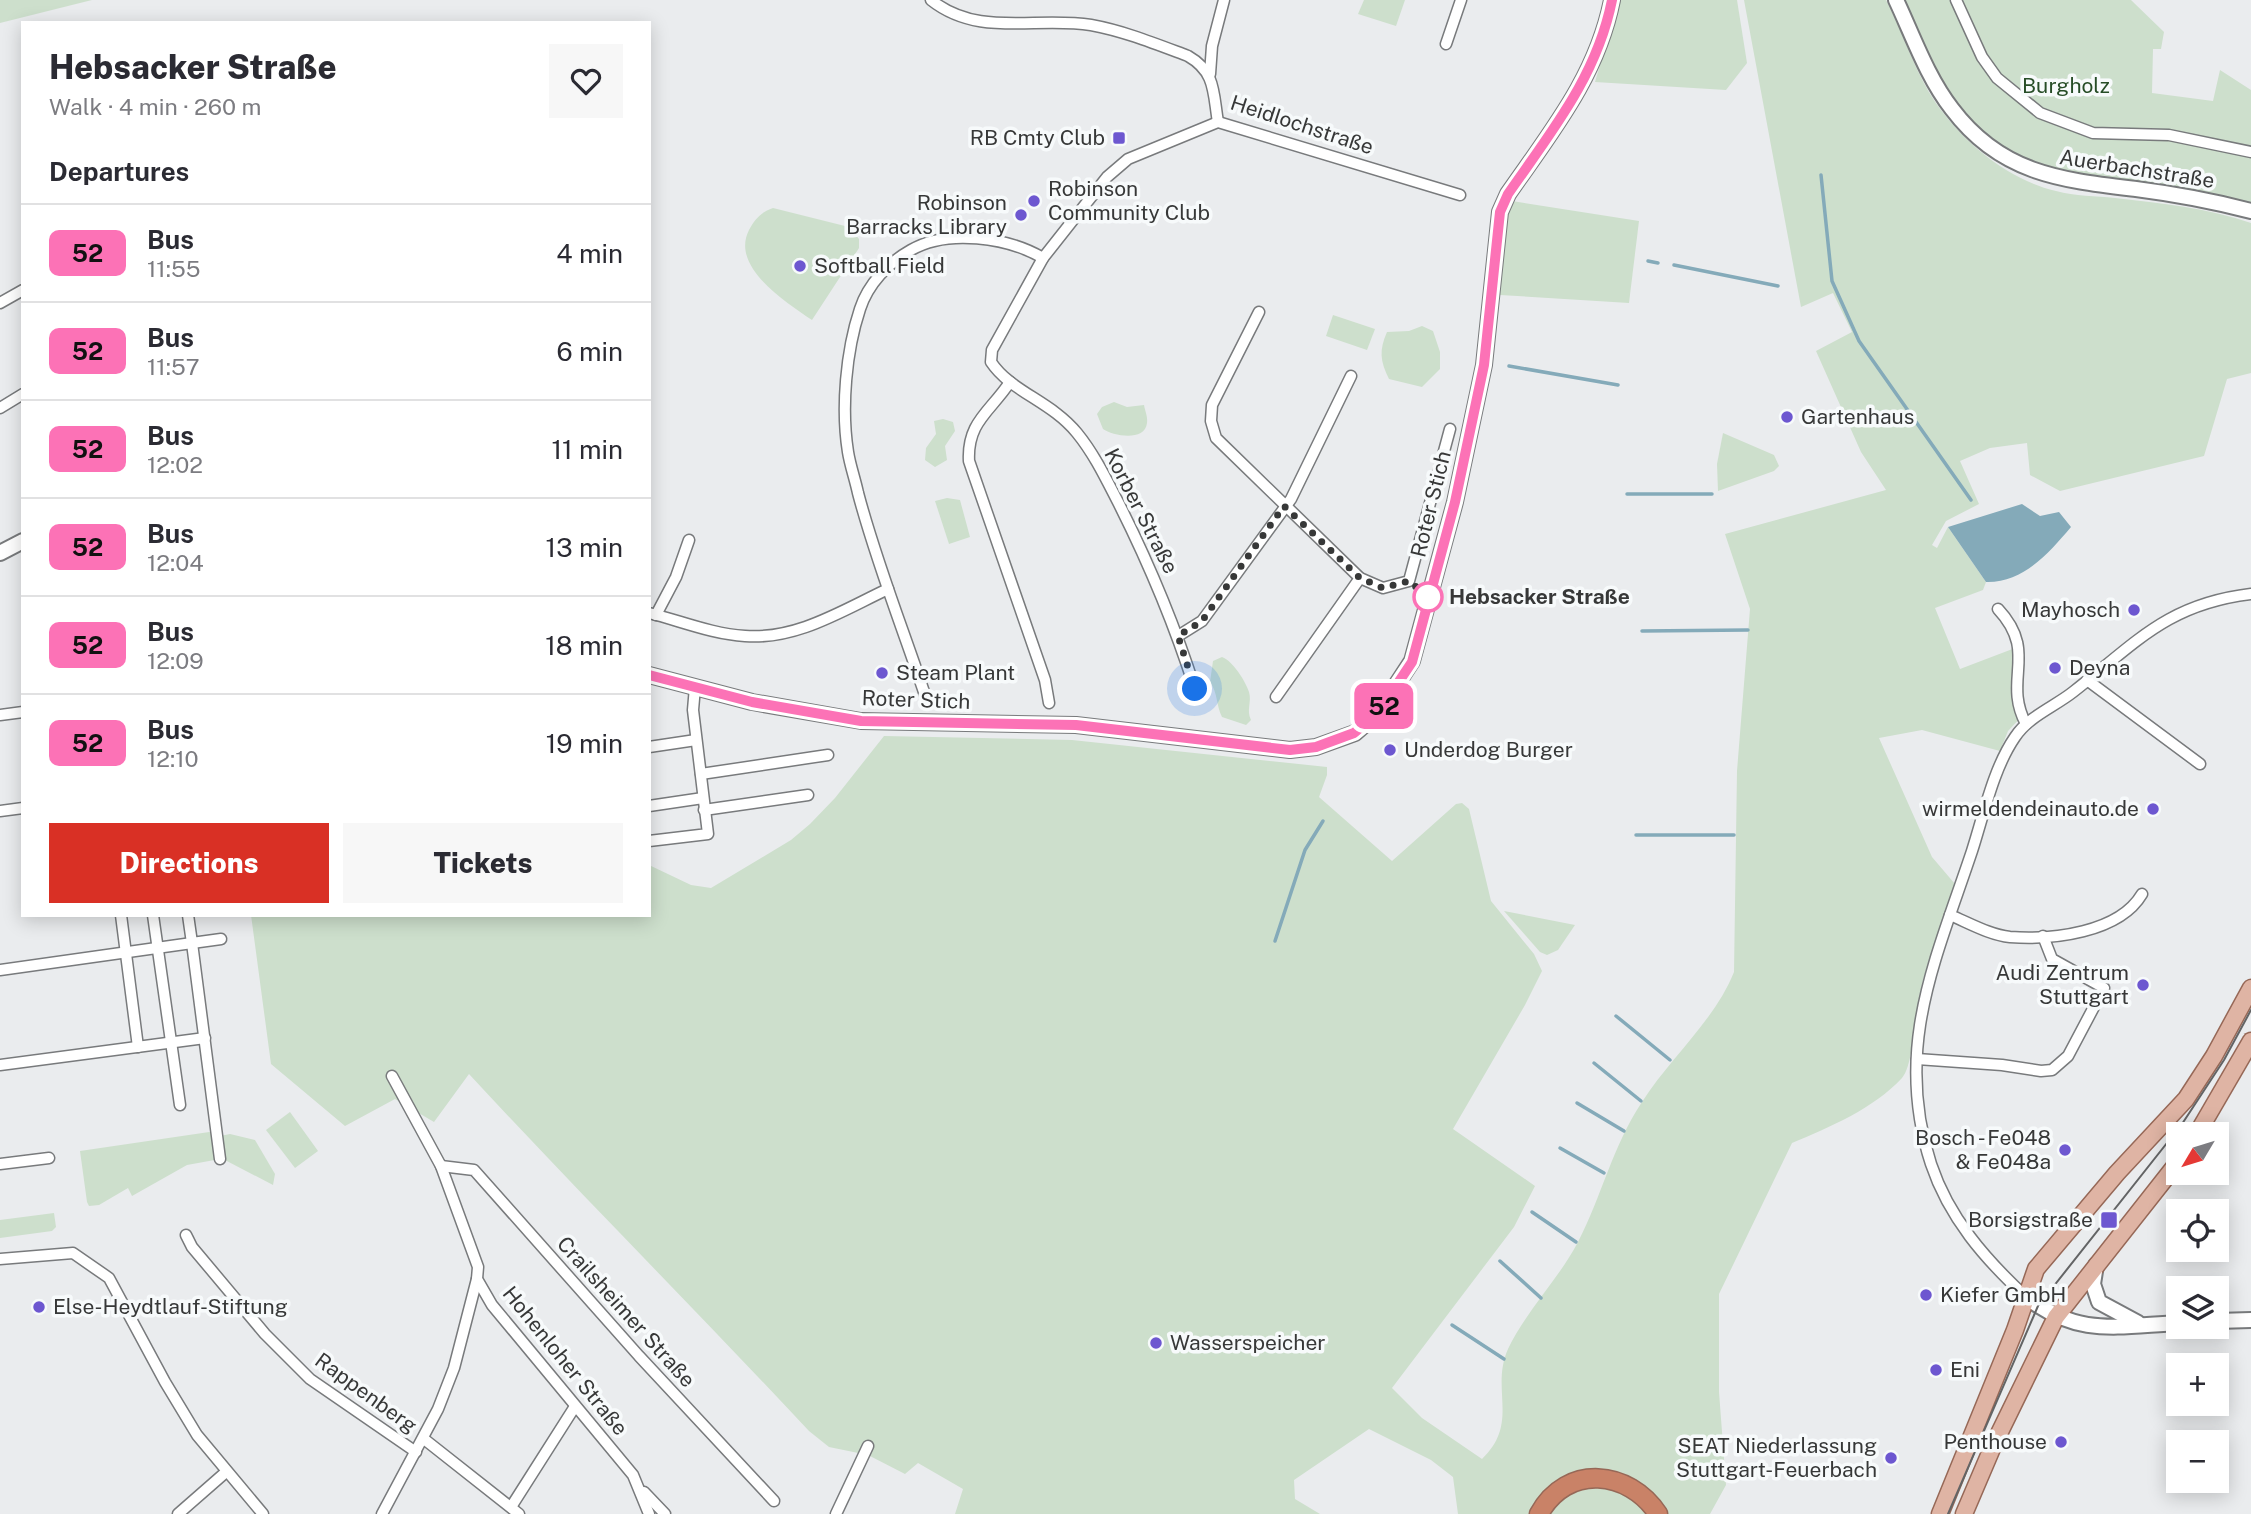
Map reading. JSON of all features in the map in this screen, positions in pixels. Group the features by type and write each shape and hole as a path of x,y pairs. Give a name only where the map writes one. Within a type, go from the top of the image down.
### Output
{"highway":[{"path":"1539,1514 1560,1490 1576,1481 1594,1477 1629,1485 1643,1495 1658,1514"}],"main road":[{"path":"1940,1514 2041,1262 2186,1099 2214,1056 2251,988"},
{"path":"2204,1122 2251,1041"},
{"path":"1964,1514 1993,1446 2056,1317 2166,1177"}],"street":[{"name":"Heidlochstraße","path":"931,0 948,13 966,20 1024,26 1073,23 1112,30 1188,56 1202,64 1210,75 1218,122 1460,195"},
{"path":"1210,75 1212,46 1224,0"},
{"path":"1446,44 1461,0"},
{"name":"Roter Stich","path":"651,676 814,715 861,721 1076,725 1290,750 1316,747 1354,733 1378,713 1412,662 1455,502 1484,365 1500,212 1508,194 1580,90 1597,54 1612,0"},
{"name":"Auerbachstraße","path":"1896,0 1938,88 1952,110 1973,132 2008,159 2036,172 2066,181 2166,193 2251,211"},
{"path":"1956,0 1982,57 1997,78 2040,113 2093,133 2169,135 2251,152"},
{"name":"Korber Straße","path":"1195,689 1178,636 1146,556 1092,454 1053,408 1010,382 996,369 990,356 1042,258 1107,177 1128,159 1218,122"},
{"path":"928,705 888,589 848,452 848,384 860,308 879,275 891,263 926,241 951,237 969,238 1026,248 1042,258"},
{"path":"0,303 21,291"},
{"path":"1259,312 1212,405 1211,421 1216,438 1232,457 1360,578 1383,588 1409,581 1417,560 1450,429"},
{"path":"1178,636 1202,621 1300,482 1351,376"},
{"path":"1010,382 975,425 968,442 970,461 1045,680 1049,704"},
{"path":"0,408 21,395"},
{"path":"690,540 676,577 653,614 733,635 766,637 803,628 888,589"},
{"path":"0,553 21,542"},
{"path":"1276,697 1360,578"},
{"path":"2166,1323 2088,1326 2056,1317 2026,1297 1973,1242 1940,1187 1921,1122 1917,1059 1919,1016 2001,765 2015,736 2026,724 2087,680 2133,641 2162,622 2201,604 2251,594"},
{"path":"1998,609 2015,630 2018,640 2016,701 2026,724"},
{"path":"2087,680 2200,764"},
{"path":"651,841 708,834 696,740 695,687"},
{"path":"0,715 21,712"},
{"path":"651,747 696,740"},
{"path":"701,774 828,755"},
{"path":"705,810 808,795"},
{"path":"651,806 703,798"},
{"path":"0,811 21,808"},
{"path":"1950,915 2009,937 2043,936 2101,928 2121,917 2142,894"},
{"path":"121,917 138,1048"},
{"path":"153,917 180,1105"},
{"path":"188,917 220,1159"},
{"path":"1917,1059 2002,1065 2041,1071 2061,1064 2104,988 2052,959 2043,936"},
{"path":"0,970 126,955 221,939"},
{"path":"0,1065 205,1038"},
{"name":"Hohenloher Straße","path":"392,1076 441,1166 478,1266 477,1279 492,1305 575,1408 621,1459 640,1489 649,1514"},
{"path":"0,1164 49,1158"},
{"name":"Crailsheimer Straße","path":"441,1166 474,1170 639,1356 774,1501"},
{"name":"Rappenberg","path":"186,1235 192,1247 289,1360 330,1395 416,1452"},
{"path":"0,1259 73,1253 104,1273 117,1290 165,1382 226,1472 262,1514"},
{"path":"2096,1265 2093,1284 2099,1302 2143,1325"},
{"path":"382,1514 424,1439 454,1368 477,1279"},
{"path":"2229,1321 2251,1320"},
{"path":"515,1511 575,1408"},
{"name":"Rappenberg","path":"424,1439 515,1511"},
{"path":"836,1514 868,1446"},
{"path":"178,1514 226,1472"},
{"path":"640,1489 665,1514"}],"green space":[{"path":"0,0 92,0 0,23"},
{"path":"1364,0 1405,0 1396,26 1358,14"},
{"path":"1619,0 1737,0 1747,63 1726,90 1595,82"},
{"path":"1744,0 1886,0 1918,70 1941,110 1964,137 2007,170 2039,186 2063,193 2184,207 2251,223 2251,373 2227,379 2204,456 2060,491 2030,475 2027,443 1990,448 1960,461 1979,504 1946,521 1932,545 1937,548 1948,527 1986,582 1983,590 1935,608 1960,669 2023,645 2024,714 2008,731 2000,751 1922,730 1879,738 1932,857 1955,884 1923,979 1905,1073 1891,1089 1864,1108 1836,1124 1792,1143 1719,1294 1719,1392 1726,1485 1710,1514 1458,1514 1453,1477 1431,1460 1369,1429 1294,1480 1295,1499 1320,1514 955,1514 963,1489 918,1463 905,1474 868,1455 829,1447 809,1431 469,1074 434,1122 395,1099 345,1126 271,1064 251,917 651,917 651,866 691,885 711,888 791,840 810,824 835,798 884,736 1072,740 1327,767 1319,797 1392,861 1456,804 1462,803 1469,809 1491,901 1534,954 1542,971 1453,1129 1535,1186 1514,1227 1392,1388 1422,1418 1482,1459 1500,1432 1503,1364 1515,1335 1578,1242 1623,1136 1642,1102 1704,1023 1726,990 1734,972 1737,771 1750,609 1725,534 1886,490 1861,452 1816,351 1852,332 1833,293 1801,307"},
{"name":"Burgholz","path":"1901,0 2131,0 2164,32 2161,49 2153,49 2152,93 2213,101 2220,70 2251,90 2251,206 2063,176 2002,148 1961,109 1930,59"},
{"path":"1512,201 1639,221 1629,303 1500,295 1505,218"},
{"name":"Softball Field","path":"773,208 849,227 859,239 859,248 812,320 764,282 747,257 745,244 749,230 759,216"},
{"path":"1333,315 1375,329 1367,350 1326,336"},
{"path":"1422,326 1433,331 1440,352 1440,369 1422,387 1389,379 1382,356 1387,332 1409,331"},
{"path":"1114,402 1127,407 1144,405 1147,421 1141,433 1128,436 1103,429 1097,414 1102,407"},
{"path":"943,419 953,422 955,431 945,446 947,460 935,467 925,460 926,448 936,434 934,421"},
{"path":"1723,433 1774,455 1779,466 1774,471 1718,491 1717,464"},
{"path":"947,498 960,500 970,537 949,544 935,501"},
{"path":"1222,657 1238,672 1249,692 1251,720 1246,725 1222,717 1220,713 1210,682 1213,661"},
{"path":"1504,911 1575,925 1558,950 1547,955 1540,952"},
{"path":"290,1112 318,1151 295,1168 266,1130"},
{"path":"216,1131 220,1159 187,1165 132,1196 128,1188 99,1205 89,1206 80,1151"},
{"path":"230,1134 255,1140 275,1174 273,1185 223,1159 220,1136"},
{"path":"54,1213 56,1227 52,1231 0,1238 0,1220"}],"water":[{"path":"2022,504 2040,516 2059,512 2071,527 2034,565 2012,577 1986,582 1948,527"}],"waterway":[{"path":"1821,175 1832,281 1859,341 1971,500"},
{"path":"1648,261 1658,263"},
{"path":"1674,265 1778,286"},
{"path":"1509,366 1618,385"},
{"path":"1627,494 1712,494"},
{"path":"1642,631 1748,630"},
{"path":"1275,941 1305,850 1323,821"},
{"path":"1636,835 1734,835"},
{"path":"1616,1016 1670,1060"},
{"path":"1594,1063 1641,1101"},
{"path":"1577,1103 1624,1131"},
{"path":"1560,1148 1604,1173"},
{"path":"1532,1212 1576,1242"},
{"path":"1500,1261 1541,1298"},
{"path":"1452,1325 1504,1359"}],"tram line":[{"path":"1948,1514 2038,1306 2182,1124 2224,1060 2251,1010"}],"bus line":[{"name":"52","path":"651,676 752,702 814,715 861,721 1076,725 1290,750 1316,747 1354,733 1378,713 1412,662 1455,502 1484,365 1500,212 1508,194 1580,90 1597,54 1612,0"}],"place":[{"name":"RB Cmty Club","path":"1119,138"},
{"name":"Robinson Community Club","path":"1034,201"},
{"name":"Robinson Barracks Library","path":"1021,215"},
{"name":"Softball Field","path":"800,266"},
{"name":"Gartenhaus","path":"1787,417"},
{"name":"Hebsacker Straße","path":"1428,597"},
{"name":"Mayhosch","path":"2134,610"},
{"name":"Deyna","path":"2055,668"},
{"name":"Steam Plant","path":"882,673"},
{"name":"Underdog Burger","path":"1390,750"},
{"name":"wirmeldendeinauto.de","path":"2153,809"},
{"name":"Audi Zentrum Stuttgart","path":"2143,985"},
{"name":"Bosch - Fe048 & Fe048a","path":"2065,1150"},
{"name":"Borsigstraße","path":"2109,1220"},
{"name":"Kiefer GmbH","path":"1926,1295"},
{"name":"Else-Heydtlauf-Stiftung","path":"39,1307"},
{"name":"Wasserspeicher","path":"1156,1343"},
{"name":"Eni","path":"1936,1370"},
{"name":"Penthouse","path":"2061,1442"},
{"name":"SEAT Niederlassung Stuttgart-Feuerbach","path":"1891,1458"}],"route":[{"path":"1195,689 1178,636 1202,621 1284,506 1360,578 1383,588 1409,581 1428,597"}]}
